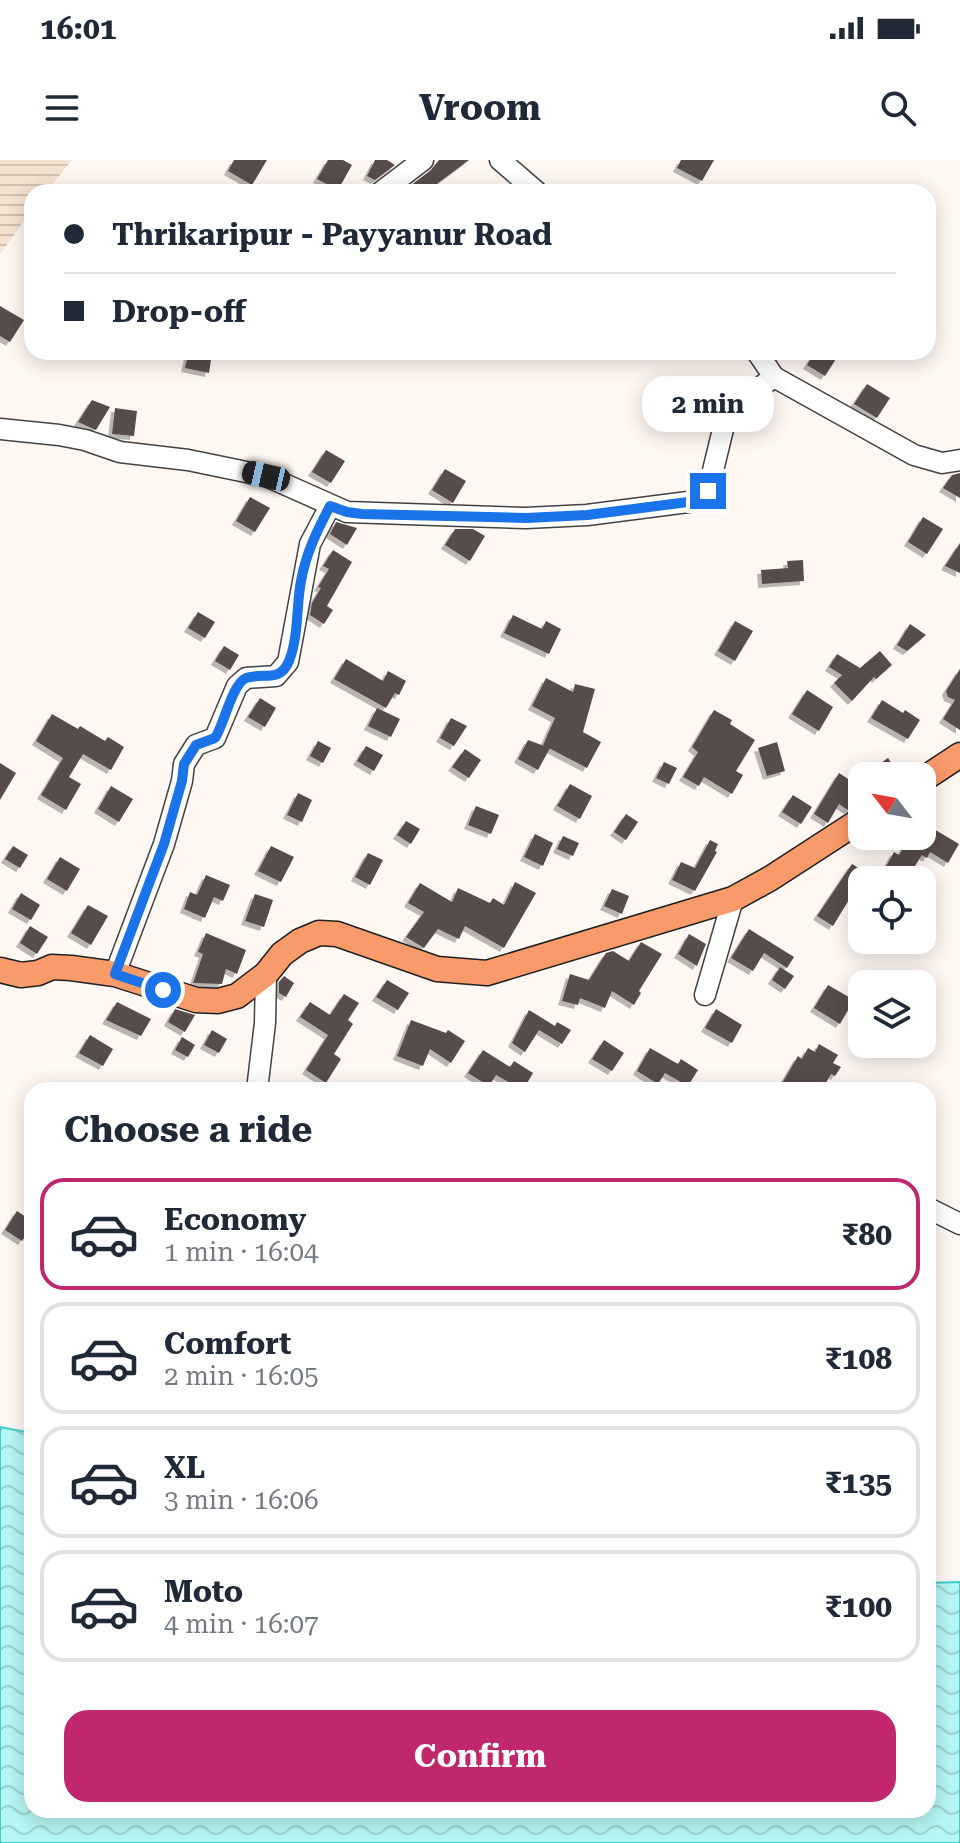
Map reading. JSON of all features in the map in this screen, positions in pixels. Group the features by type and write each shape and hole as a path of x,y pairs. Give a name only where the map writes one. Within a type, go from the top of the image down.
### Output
{"main road":[{"path":"936,771 960,755"},
{"path":"0,970 21,975 52,967 115,974 196,1000 218,1001 237,996 266,974 282,954 300,941 319,933 337,934 437,969 487,973 733,899 848,828"}],"street":[{"path":"392,184 423,160"},
{"path":"500,160 528,184"},
{"path":"762,360 774,377 914,455 942,463 960,460"},
{"path":"0,429 59,435 120,452 175,458 266,476 347,512 526,518 587,515 696,500 708,491 725,421 743,400 774,377"},
{"path":"115,974 164,844 190,751 196,745 215,738 237,686 246,678 276,676 288,662 310,544 330,506"},
{"path":"705,995 733,899"},
{"path":"258,1082 265,1023 266,974"},
{"path":"936,1212 960,1224"}],"shaded area":[{"path":"0,160 72,160 52,184 24,184 24,221 0,254"}],"water":[{"path":"0,1427 24,1432 24,1818 936,1818 936,1583 960,1582 960,1843 0,1843"}],"building":[{"path":"234,160 267,160 253,184 228,171"},
{"path":"328,160 343,160 352,165 341,184 327,184 317,179"},
{"path":"375,160 387,160 395,165 375,180 367,176"},
{"path":"439,160 469,160 437,184 413,184"},
{"path":"681,160 714,160 702,181 677,168"},
{"path":"0,306 24,320 10,342 0,336"},
{"path":"187,360 211,360 209,373 185,368"},
{"path":"810,360 835,360 825,376 807,365"},
{"path":"867,384 890,398 877,418 854,404"},
{"path":"92,400 110,407 96,430 78,422"},
{"path":"115,408 137,411 134,436 112,434"},
{"path":"326,450 345,461 331,483 312,472"},
{"path":"445,469 466,481 453,503 432,490"},
{"path":"960,473 960,498 943,488 952,475"},
{"path":"250,497 270,508 255,532 236,521"},
{"path":"923,517 943,529 927,554 908,542"},
{"path":"336,522 357,528 347,545 330,534"},
{"path":"455,529 473,529 485,536 470,561 445,545"},
{"path":"960,543 960,573 945,566"},
{"path":"333,550 352,562 327,606 333,610 324,624 310,615 312,603 321,588 318,587 329,569 323,566"},
{"path":"803,560 804,581 762,584 761,570 788,568 787,561"},
{"path":"198,612 215,622 205,638 188,628"},
{"path":"513,615 542,629 546,621 561,629 549,654 504,633"},
{"path":"735,621 753,631 735,661 718,651"},
{"path":"910,624 926,635 907,651 897,645"},
{"path":"224,646 239,655 230,670 215,661"},
{"path":"880,651 892,665 876,679 874,677 852,701 834,683 842,675 829,667 837,654 860,668"},
{"path":"346,659 383,681 388,671 406,681 399,695 395,693 386,708 334,679"},
{"path":"960,669 960,730 943,719 955,700 948,697 946,691"},
{"path":"546,678 573,692 575,684 595,689 583,732 601,742 587,768 543,745 555,718 532,706"},
{"path":"807,690 833,707 819,731 792,714"},
{"path":"260,698 276,708 265,727 248,717"},
{"path":"882,700 920,720 908,739 871,718"},
{"path":"377,708 400,719 391,737 368,726"},
{"path":"714,710 732,720 730,724 755,740 736,771 743,775 732,794 704,777 699,786 683,777 698,752 692,747"},
{"path":"52,714 78,729 80,726 105,741 108,737 124,747 111,770 83,754 69,777 81,784 66,810 41,795 63,758 36,741"},
{"path":"451,718 467,726 454,746 440,738"},
{"path":"528,740 550,748 538,770 518,759"},
{"path":"318,741 331,748 323,763 310,756"},
{"path":"777,742 785,771 767,776 758,748"},
{"path":"366,746 383,755 374,771 357,761"},
{"path":"465,749 481,760 469,778 452,767"},
{"path":"664,762 677,768 669,784 656,778"},
{"path":"0,763 16,773 0,800"},
{"path":"839,773 848,779 848,810 839,804 828,823 814,814"},
{"path":"570,784 592,796 580,819 557,806"},
{"path":"111,786 133,799 119,822 98,809"},
{"path":"298,793 312,800 302,822 287,815"},
{"path":"793,795 812,807 801,824 782,812"},
{"path":"476,806 499,815 491,834 468,825"},
{"path":"626,814 638,822 626,840 614,832"},
{"path":"406,821 420,829 411,844 397,835"},
{"path":"936,830 959,844 948,863 930,852 927,858 922,855 915,866 886,866 894,852 899,855 902,850 936,850"},
{"path":"535,834 553,843 543,866 524,857"},
{"path":"563,836 579,843 573,856 557,849"},
{"path":"710,840 718,844 717,852 695,891 672,880 681,862 695,868"},
{"path":"13,846 28,855 20,868 5,859"},
{"path":"271,846 294,857 281,882 258,871"},
{"path":"368,853 383,860 370,885 355,877"},
{"path":"60,857 80,869 67,891 47,879"},
{"path":"848,870 848,901 833,926 817,916"},
{"path":"206,875 230,885 223,901 214,897 205,918 184,909 190,892 197,895"},
{"path":"515,882 536,893 504,948 465,926 459,939 438,929 424,948 406,937 424,912 408,903 420,883 452,902 458,888 490,903 493,898 504,905"},
{"path":"612,889 629,896 622,914 604,906"},
{"path":"21,893 40,905 31,920 12,909"},
{"path":"255,894 273,900 264,927 245,921"},
{"path":"88,905 108,916 91,945 71,933"},
{"path":"30,926 48,937 37,954 20,943"},
{"path":"749,929 794,957 787,968 764,953 753,971 731,958"},
{"path":"206,933 246,950 237,974 226,969 222,984 193,983 203,954 198,952"},
{"path":"689,934 706,944 697,966 678,954"},
{"path":"641,942 662,954 634,1005 612,991 605,1008 580,998 578,1005 562,1001 570,974 589,980 606,953 613,951 629,961"},
{"path":"780,967 794,976 785,989 772,980"},
{"path":"284,976 294,983 286,997 279,993 279,982"},
{"path":"387,980 409,993 398,1010 376,997"},
{"path":"828,985 848,997 848,1010 840,1024 814,1008"},
{"path":"344,994 359,1003 348,1020 353,1024 334,1054 341,1059 324,1082 306,1070 328,1035 300,1017 310,1002 330,1015"},
{"path":"117,1002 151,1019 141,1036 106,1020"},
{"path":"175,1009 195,1015 185,1032 168,1022"},
{"path":"716,1009 742,1025 732,1043 705,1028"},
{"path":"529,1010 555,1026 557,1022 571,1030 562,1044 539,1030 525,1052 512,1043"},
{"path":"411,1020 446,1033 448,1030 465,1041 451,1063 430,1049 423,1066 397,1056"},
{"path":"212,1030 227,1039 219,1053 204,1045"},
{"path":"90,1035 113,1049 103,1066 79,1053"},
{"path":"182,1037 195,1045 188,1057 175,1050"},
{"path":"604,1040 624,1053 612,1071 592,1059"},
{"path":"819,1044 838,1055 833,1063 841,1067 835,1076 831,1074 826,1082 783,1082 798,1056 802,1059 808,1048 815,1052"},
{"path":"650,1048 678,1064 681,1059 698,1070 690,1082 681,1082 665,1073 659,1082 655,1082 637,1071"},
{"path":"483,1050 510,1067 514,1061 533,1073 528,1082 509,1082 496,1075 492,1082 483,1082 468,1073"},
{"path":"17,1211 24,1216 22,1241 5,1230"}],"route":[{"path":"163,990 115,974 164,844 184,764 196,745 215,738 221,730 237,686 246,678 276,676 284,670 293,648 301,583 310,544 330,506 362,514 526,518 587,515 688,502 708,491"}]}
